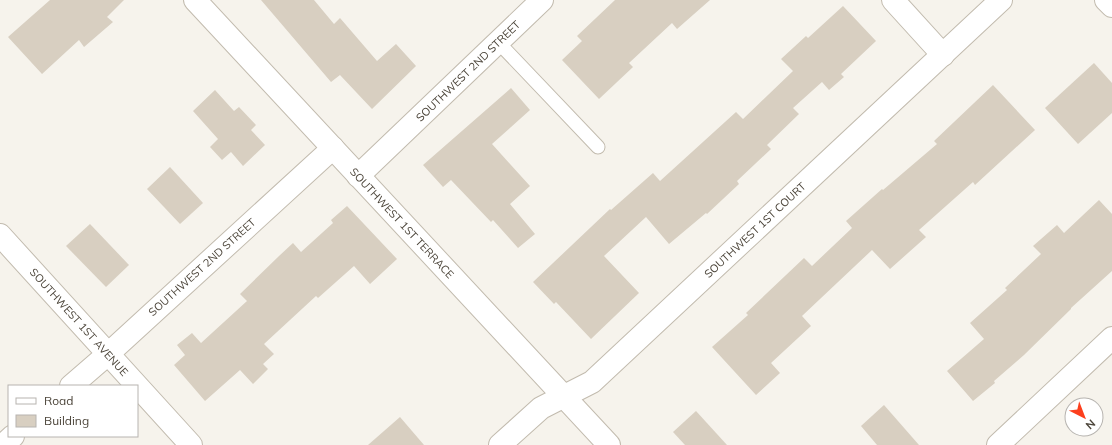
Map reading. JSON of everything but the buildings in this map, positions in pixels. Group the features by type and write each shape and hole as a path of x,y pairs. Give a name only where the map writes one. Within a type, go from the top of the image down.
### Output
{"street":[{"name":"SOUTHWEST 1ST TERRACE","path":"195,0 609,445"},
{"name":"SOUTHWEST 2ND STREET","path":"358,176 542,0"},
{"path":"893,0 942,55"},
{"name":"SOUTHWEST 1ST COURT","path":"500,445 540,408 592,382 1001,0"},
{"path":"1106,0 1112,6"},
{"name":"SOUTHWEST 2ND STREET","path":"71,385 108,354 333,148"},
{"name":"SOUTHWEST 1ST AVENUE","path":"0,235 136,385"},
{"path":"998,445 1112,338"},
{"name":"SOUTHWEST 1ST AVENUE","path":"138,387 191,445"},
{"path":"2,445 12,437"}],"lane":[{"path":"498,42 598,147"}]}
